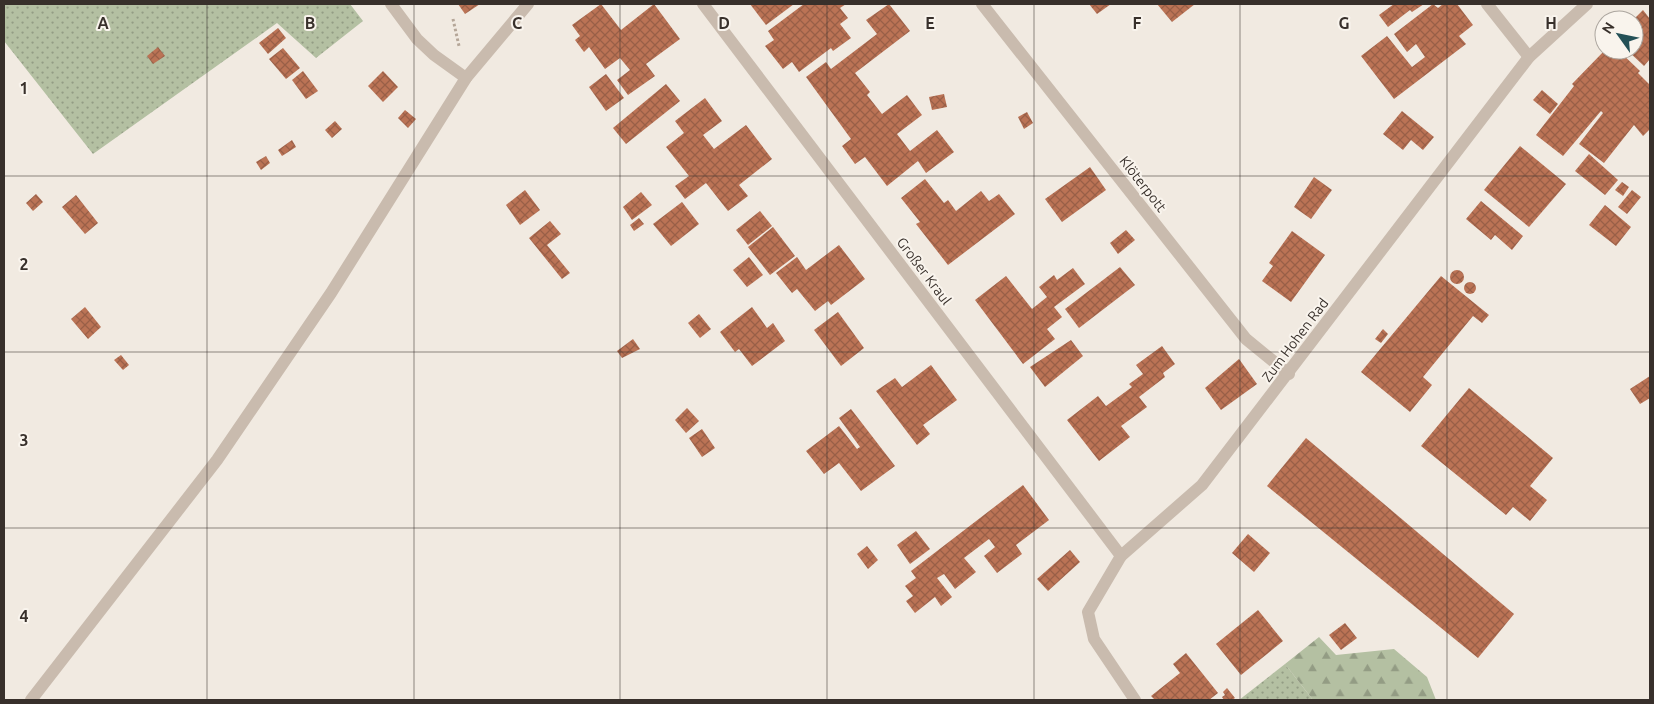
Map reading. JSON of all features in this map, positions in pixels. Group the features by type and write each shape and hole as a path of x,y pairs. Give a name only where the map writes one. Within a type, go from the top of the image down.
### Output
{"street":[{"path":"392,4 417,39 434,56 466,78"},
{"path":"31,700 217,460 331,293 466,78 528,4"},
{"name":"Großer Kraul","path":"703,4 1121,556"},
{"name":"Klöterpott","path":"982,4 1246,339 1289,374"},
{"path":"1487,4 1529,57"},
{"name":"Zum Hohen Rad","path":"1135,700 1094,639 1088,612 1121,556 1202,485 1289,374 1529,57 1587,4"}],"green space":[{"path":"4,4 350,4 363,21 316,58 277,23 93,154 4,41"},
{"path":"1319,637 1336,655 1394,649 1427,677 1436,700 1313,700 1285,664"},
{"path":"1285,664 1313,700 1239,700"}],"building":[{"path":"458,4 480,4 465,14"},
{"path":"601,4 621,30 654,4 680,39 646,64 655,76 628,95 617,80 630,70 620,58 605,69 589,47 584,52 575,40 580,36 572,25"},
{"path":"750,4 794,4 766,25"},
{"path":"804,4 846,4 840,8 848,18 840,24 851,38 833,51 831,48 799,72 792,62 783,69 765,46 774,40 768,31"},
{"path":"889,4 910,31 855,73 870,92 867,95 882,114 907,95 922,115 897,134 910,151 937,130 954,152 926,173 918,161 887,186 865,157 855,164 842,146 851,139 806,77 826,62 831,69 877,34 866,20"},
{"path":"1089,4 1111,4 1097,14"},
{"path":"1157,4 1195,4 1172,22"},
{"path":"1394,4 1424,4 1412,12 1410,10 1388,27 1379,15"},
{"path":"1433,4 1438,8 1443,4 1457,4 1473,25 1459,36 1466,44 1394,99 1361,56 1387,36 1412,67 1425,57 1416,44 1407,52 1394,34"},
{"path":"1644,11 1650,19 1650,59 1644,66 1638,60 1644,60"},
{"path":"278,28 286,38 268,54 259,43"},
{"path":"158,47 165,56 153,64 147,56"},
{"path":"283,48 300,68 286,79 269,59"},
{"path":"1595,60 1628,60 1640,71 1638,73 1650,85 1650,129 1643,136 1634,125 1604,163 1579,144 1603,113 1601,111 1563,156 1536,135 1574,86 1572,84"},
{"path":"303,71 318,91 306,99 292,80"},
{"path":"383,71 398,87 383,102 368,86"},
{"path":"606,74 624,98 606,111 589,87"},
{"path":"666,84 680,101 626,144 613,128"},
{"path":"1542,90 1558,104 1550,114 1533,100"},
{"path":"944,94 947,107 932,110 929,97"},
{"path":"705,98 722,121 703,135 714,149 746,125 772,159 739,185 748,196 728,211 706,183 685,199 675,186 689,176 666,147 684,133 675,121"},
{"path":"405,110 416,119 408,128 398,118"},
{"path":"1402,111 1434,137 1423,150 1411,140 1403,150 1383,134"},
{"path":"1027,112 1033,123 1024,129 1018,117"},
{"path":"335,121 342,129 332,138 325,130"},
{"path":"292,140 296,147 282,156 278,150"},
{"path":"1520,146 1566,184 1529,227 1484,190"},
{"path":"1589,154 1618,180 1605,195 1575,171"},
{"path":"266,156 270,163 261,170 256,162"},
{"path":"1090,167 1106,190 1062,222 1045,199"},
{"path":"1314,177 1332,190 1311,219 1294,207"},
{"path":"925,179 944,203 948,200 956,211 981,191 989,201 999,194 1015,214 948,265 916,224 920,222 901,198"},
{"path":"1622,182 1629,187 1623,196 1615,190"},
{"path":"525,190 540,210 520,225 506,205"},
{"path":"1632,190 1641,197 1627,214 1618,207"},
{"path":"641,192 652,205 632,220 623,207"},
{"path":"36,194 43,202 33,211 26,203"},
{"path":"76,195 98,223 85,234 62,207"},
{"path":"1481,201 1523,236 1512,250 1495,235 1491,240 1466,219"},
{"path":"682,202 699,224 671,246 653,224"},
{"path":"1605,205 1631,227 1616,246 1589,225"},
{"path":"760,211 772,226 748,245 736,230"},
{"path":"639,218 644,224 634,231 630,225"},
{"path":"550,221 561,234 547,245 570,273 562,279 529,238"},
{"path":"773,227 795,256 770,275 748,247"},
{"path":"1126,230 1135,240 1118,254 1110,243"},
{"path":"1292,231 1325,255 1291,302 1262,281 1273,266 1269,263"},
{"path":"839,245 865,279 831,305 828,301 815,311 797,289 792,293 776,273 797,257 806,270"},
{"path":"749,257 763,275 747,287 733,270"},
{"path":"1120,267 1135,285 1079,328 1065,309"},
{"path":"1073,268 1085,284 1054,307 1062,317 1047,329 1055,339 1023,364 975,300 1006,276 1032,309 1047,297 1039,287 1054,275 1057,280"},
{"path":"1457,270 1462,272 1464,277 1462,282 1457,284 1452,282 1450,277 1452,272"},
{"path":"1441,276 1489,315 1482,323 1473,316 1423,377 1432,385 1410,412 1361,372"},
{"path":"1472,282 1475,283 1475,293 1468,294 1465,293 1464,286 1465,283"},
{"path":"85,307 101,327 88,339 71,319"},
{"path":"752,307 767,328 773,323 785,341 752,366 739,349 735,352 720,332"},
{"path":"838,312 864,348 841,366 814,330"},
{"path":"699,314 711,329 700,338 688,323"},
{"path":"1383,329 1388,334 1381,343 1375,339"},
{"path":"633,339 640,349 622,358 617,351"},
{"path":"1071,340 1083,356 1045,387 1030,367"},
{"path":"1162,346 1175,364 1163,373 1165,377 1139,397 1147,407 1121,426 1130,437 1099,461 1067,420 1098,396 1106,406 1132,387 1129,384 1143,374 1136,365"},
{"path":"121,355 129,365 123,370 114,360"},
{"path":"1239,359 1257,384 1221,410 1205,388"},
{"path":"931,365 957,400 923,425 930,434 917,445 876,391 895,378 902,387"},
{"path":"1650,376 1650,398 1640,404 1630,389"},
{"path":"1469,388 1553,458 1530,486 1547,500 1530,521 1513,507 1506,515 1421,446"},
{"path":"687,408 699,421 686,433 675,420"},
{"path":"851,409 895,466 861,491 839,463 824,474 806,451 839,426 857,449 860,447 839,418"},
{"path":"702,429 715,448 702,457 689,438"},
{"path":"1306,438 1514,614 1478,658 1267,486"},
{"path":"1023,485 1049,520 1016,545 1022,554 997,573 984,556 995,547 989,539 964,558 976,572 955,589 944,574 937,578 952,597 941,606 935,597 915,613 906,601 913,596 905,586 916,578 911,571"},
{"path":"916,531 930,549 910,564 897,545"},
{"path":"1248,534 1270,553 1254,572 1232,553"},
{"path":"867,546 878,560 868,569 857,554"},
{"path":"1070,550 1080,562 1048,591 1037,579"},
{"path":"1258,610 1283,641 1241,675 1216,644"},
{"path":"1345,623 1357,638 1341,650 1329,635"},
{"path":"1186,653 1218,693 1209,700 1155,700 1151,696 1180,673 1173,664"},
{"path":"1227,688 1235,698 1232,700 1224,700 1222,697 1225,695 1223,692"}]}
